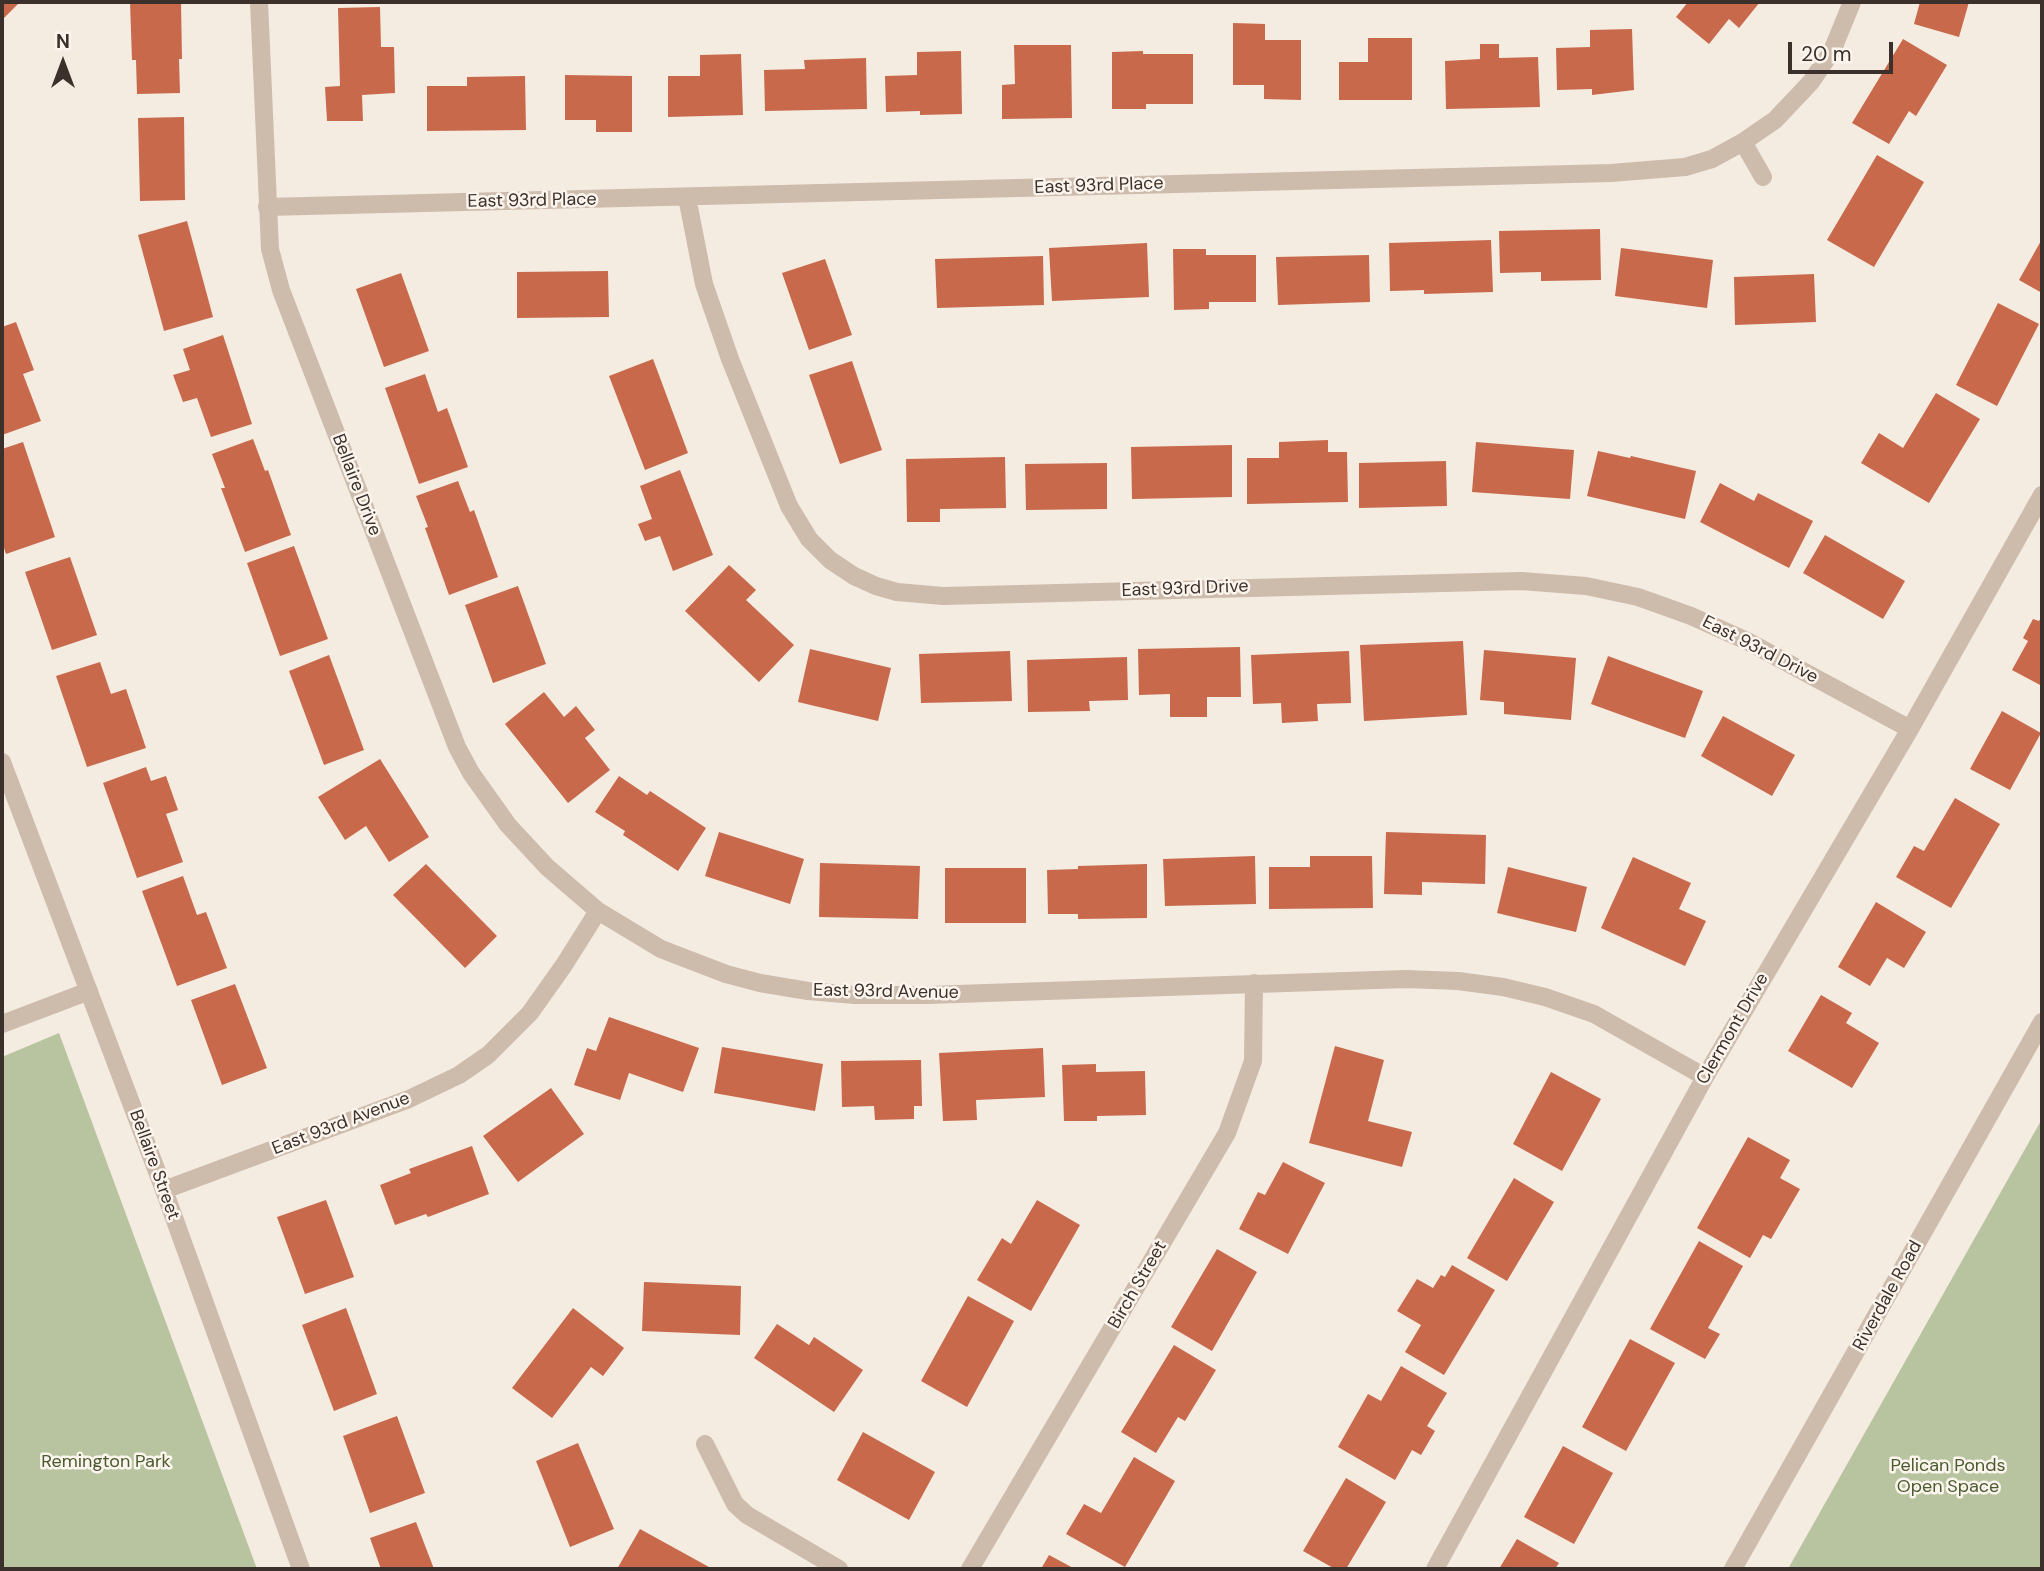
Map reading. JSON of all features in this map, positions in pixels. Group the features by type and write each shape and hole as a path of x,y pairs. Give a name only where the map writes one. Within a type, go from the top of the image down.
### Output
{"street":[{"name":"Bellaire Drive","path":"259,2 270,249 281,290 457,747 471,773 508,825 547,867 598,911"},
{"name":"East 93rd Place","path":"267,207 1611,173 1685,167 1712,159 1744,142 1775,120 1811,82 1832,51 1852,2"},
{"path":"1744,142 1763,177"},
{"name":"East 93rd Drive","path":"687,197 704,284 730,359 789,506 808,539 854,576 876,586 897,592 943,596 1521,580 1586,586 1638,597 1691,616 1747,641 1910,729"},
{"name":"Clermont Drive","path":"1435,1569 1705,1076 1910,729 2042,495"},
{"name":"Bellaire Street","path":"2,762 164,1190 301,1569"},
{"name":"East 93rd Avenue","path":"164,1190 409,1099 459,1075 488,1055 530,1013 598,911 661,948 726,974 808,991 855,995 1406,979 1458,981 1503,987 1545,997 1594,1014 1705,1076"},
{"name":"Birch Street","path":"970,1569 1227,1133 1253,1061 1254,983"},
{"path":"2,1024 89,991"},
{"name":"Riverdale Road","path":"1733,1569 2042,1022"},
{"path":"705,1444 735,1504 747,1515 839,1569"}],"green space":[{"name":"Remington Park","path":"59,1033 257,1569 2,1569 2,1057"},
{"name":"Pelican Ponds Open Space","path":"2042,1119 2042,1569 1788,1569 1793,1560"}],"building":[{"path":"2,2 20,2 2,20"},
{"path":"130,2 181,2 180,93 137,94 136,60 132,60"},
{"path":"1688,2 1760,2 1739,28 1729,19 1709,44 1676,17"},
{"path":"1920,2 1969,2 1959,37 1914,24"},
{"path":"380,7 381,47 394,47 395,93 362,95 363,121 327,121 325,87 340,86 338,8"},
{"path":"1233,23 1265,24 1265,40 1301,40 1301,100 1264,99 1264,85 1233,85"},
{"path":"1632,29 1634,90 1592,95 1592,89 1557,90 1556,48 1590,47 1590,30"},
{"path":"1368,38 1412,38 1412,100 1339,100 1339,62 1368,62"},
{"path":"1903,39 1947,65 1916,116 1909,111 1889,144 1852,123"},
{"path":"1480,44 1499,44 1499,58 1538,57 1540,107 1446,109 1445,61 1480,59"},
{"path":"1014,45 1071,45 1072,118 1002,119 1002,85 1015,84"},
{"path":"961,51 962,114 920,115 920,111 886,112 885,76 917,75 917,52"},
{"path":"1143,51 1143,54 1193,54 1193,104 1146,104 1146,109 1112,109 1112,52"},
{"path":"741,54 743,115 668,117 668,76 700,76 700,55"},
{"path":"866,58 867,109 765,111 764,70 805,69 804,60"},
{"path":"565,75 632,76 632,132 596,132 596,120 565,120"},
{"path":"525,76 526,130 427,131 427,86 467,86 467,77"},
{"path":"184,117 185,200 140,201 138,118"},
{"path":"1877,155 1924,182 1874,267 1827,240"},
{"path":"187,221 213,317 164,331 138,235"},
{"path":"1600,229 1601,280 1541,281 1541,272 1500,273 1499,231"},
{"path":"2042,239 2042,293 2019,280"},
{"path":"1491,240 1493,292 1424,294 1424,290 1390,291 1389,243"},
{"path":"1147,243 1149,297 1052,301 1049,248"},
{"path":"1621,248 1713,260 1707,308 1615,296"},
{"path":"1173,249 1206,249 1206,255 1256,255 1256,302 1209,302 1209,309 1174,310"},
{"path":"1369,255 1370,302 1278,305 1276,257"},
{"path":"1043,256 1044,305 937,308 935,259"},
{"path":"825,259 852,335 809,350 782,273"},
{"path":"608,271 609,317 517,318 517,272"},
{"path":"401,273 429,351 384,367 356,289"},
{"path":"1814,274 1816,322 1735,325 1734,277"},
{"path":"1998,303 2039,324 1997,406 1956,385"},
{"path":"16,322 34,370 23,374 41,421 2,435 2,327"},
{"path":"223,335 252,424 211,437 197,398 183,402 173,375 190,370 183,349"},
{"path":"653,359 688,453 645,470 609,376"},
{"path":"852,361 882,450 840,464 809,375"},
{"path":"425,374 438,412 447,408 468,467 419,484 385,388"},
{"path":"1936,393 1980,419 1929,503 1861,463 1879,433 1903,448"},
{"path":"253,439 265,471 268,470 291,535 245,552 221,488 225,488 212,454"},
{"path":"1328,440 1328,452 1347,452 1348,502 1247,504 1247,458 1279,458 1279,442"},
{"path":"23,442 55,537 6,554 2,542 2,449"},
{"path":"1476,442 1574,450 1570,499 1472,492"},
{"path":"1232,445 1232,497 1132,499 1131,447"},
{"path":"1598,451 1696,471 1685,519 1587,496"},
{"path":"1005,457 1006,508 940,509 940,522 907,522 906,459"},
{"path":"1446,461 1447,506 1359,508 1359,463"},
{"path":"1107,463 1107,509 1026,510 1025,464"},
{"path":"680,470 713,555 673,571 660,536 645,541 638,524 652,519 640,486"},
{"path":"458,481 470,512 474,510 498,577 449,595 416,496"},
{"path":"1720,483 1754,501 1758,493 1813,521 1789,568 1700,522"},
{"path":"1825,535 1905,581 1883,619 1803,573"},
{"path":"294,546 328,639 280,656 247,563"},
{"path":"70,557 97,635 52,650 25,572"},
{"path":"729,565 756,590 746,600 794,645 759,682 685,611"},
{"path":"518,586 546,664 493,683 465,605"},
{"path":"2042,616 2042,686 2012,670 2028,641 2023,638 2033,619 2039,621"},
{"path":"1463,641 1467,715 1364,721 1360,645"},
{"path":"1240,647 1241,697 1207,697 1207,717 1170,717 1170,694 1139,695 1138,649"},
{"path":"810,649 891,668 878,721 798,702"},
{"path":"1484,650 1576,658 1571,720 1504,714 1504,702 1480,700"},
{"path":"1010,651 1012,701 921,703 919,654"},
{"path":"1349,651 1351,703 1317,704 1318,721 1282,723 1281,703 1253,704 1251,655"},
{"path":"329,655 364,750 324,765 289,671"},
{"path":"1608,656 1703,691 1685,738 1591,704"},
{"path":"1127,657 1128,700 1089,701 1090,711 1028,712 1027,660"},
{"path":"100,662 111,694 126,689 146,748 87,767 56,676"},
{"path":"544,692 564,717 576,706 595,730 585,738 610,770 568,803 505,724"},
{"path":"2002,711 2041,733 2010,790 1970,769"},
{"path":"1723,716 1795,755 1772,796 1701,756"},
{"path":"380,759 429,837 389,862 366,826 345,840 318,797"},
{"path":"146,767 151,781 166,776 178,810 166,814 183,862 137,878 103,783"},
{"path":"619,776 647,795 650,791 706,828 678,871 623,835 625,831 595,812"},
{"path":"1955,798 2000,824 1951,908 1896,877 1914,846 1924,851"},
{"path":"719,832 804,859 790,904 705,876"},
{"path":"1386,832 1486,835 1485,884 1422,882 1422,895 1384,894"},
{"path":"1255,856 1256,904 1165,906 1163,859"},
{"path":"1310,856 1372,856 1373,908 1269,909 1269,867 1310,867"},
{"path":"1633,857 1691,883 1679,909 1706,921 1685,966 1601,928"},
{"path":"820,863 920,866 918,919 819,917"},
{"path":"426,864 497,936 465,968 393,895"},
{"path":"1147,864 1147,918 1078,919 1078,914 1048,914 1047,870 1078,869 1078,866"},
{"path":"1508,867 1587,887 1576,932 1497,913"},
{"path":"945,868 1026,868 1026,923 945,923"},
{"path":"183,876 197,915 206,912 227,968 177,986 142,891"},
{"path":"1876,902 1926,932 1904,968 1887,958 1870,986 1838,967"},
{"path":"235,984 267,1068 222,1085 191,1000"},
{"path":"1821,995 1852,1013 1846,1023 1879,1043 1852,1088 1788,1051"},
{"path":"609,1017 699,1048 683,1092 629,1073 620,1100 574,1085 587,1048 596,1051"},
{"path":"1335,1046 1384,1060 1368,1121 1412,1132 1402,1167 1309,1143"},
{"path":"722,1047 823,1064 815,1111 714,1093"},
{"path":"1043,1048 1045,1097 976,1100 977,1120 943,1121 939,1053"},
{"path":"921,1060 922,1106 914,1106 914,1119 875,1120 874,1106 842,1107 841,1061"},
{"path":"1096,1064 1096,1072 1145,1071 1146,1115 1097,1116 1097,1121 1064,1121 1062,1065"},
{"path":"1551,1072 1601,1099 1562,1171 1513,1144"},
{"path":"551,1088 584,1134 518,1182 483,1136"},
{"path":"1748,1137 1790,1160 1780,1178 1800,1189 1771,1239 1763,1235 1750,1258 1697,1228"},
{"path":"472,1146 489,1194 428,1217 426,1214 395,1225 380,1185 411,1173 409,1169"},
{"path":"1283,1162 1325,1183 1288,1254 1239,1229 1258,1192 1265,1195"},
{"path":"1514,1178 1554,1202 1507,1281 1467,1258"},
{"path":"326,1200 354,1277 305,1294 277,1217"},
{"path":"1037,1200 1080,1225 1031,1311 977,1280 1002,1238 1011,1244"},
{"path":"1699,1241 1743,1266 1708,1328 1720,1334 1705,1359 1650,1329"},
{"path":"1217,1249 1257,1272 1212,1351 1171,1327"},
{"path":"1452,1265 1495,1290 1444,1375 1405,1352 1421,1325 1397,1311 1417,1279 1433,1288 1441,1275 1445,1277"},
{"path":"644,1282 741,1286 740,1335 642,1331"},
{"path":"968,1296 1014,1321 967,1407 921,1381"},
{"path":"346,1308 377,1394 334,1411 302,1325"},
{"path":"573,1308 624,1348 603,1376 591,1367 552,1418 512,1388"},
{"path":"777,1324 809,1345 814,1337 863,1370 834,1412 754,1358"},
{"path":"1630,1339 1675,1363 1626,1451 1582,1427"},
{"path":"1174,1345 1216,1370 1185,1421 1178,1417 1156,1453 1121,1432"},
{"path":"1401,1366 1447,1393 1427,1426 1435,1431 1421,1455 1412,1450 1395,1480 1338,1447 1368,1394 1381,1401"},
{"path":"397,1416 425,1493 370,1513 343,1436"},
{"path":"863,1432 935,1472 909,1520 837,1480"},
{"path":"578,1443 614,1529 570,1547 536,1461"},
{"path":"1563,1446 1613,1473 1574,1544 1524,1517"},
{"path":"1134,1457 1175,1481 1125,1567 1066,1534 1084,1504 1101,1513"},
{"path":"1346,1478 1386,1502 1346,1569 1335,1569 1303,1551"},
{"path":"416,1522 434,1569 381,1569 370,1538"},
{"path":"640,1529 709,1567 708,1569 617,1569"},
{"path":"1517,1539 1559,1563 1555,1569 1499,1569"},
{"path":"1049,1555 1075,1569 1041,1569"}]}
